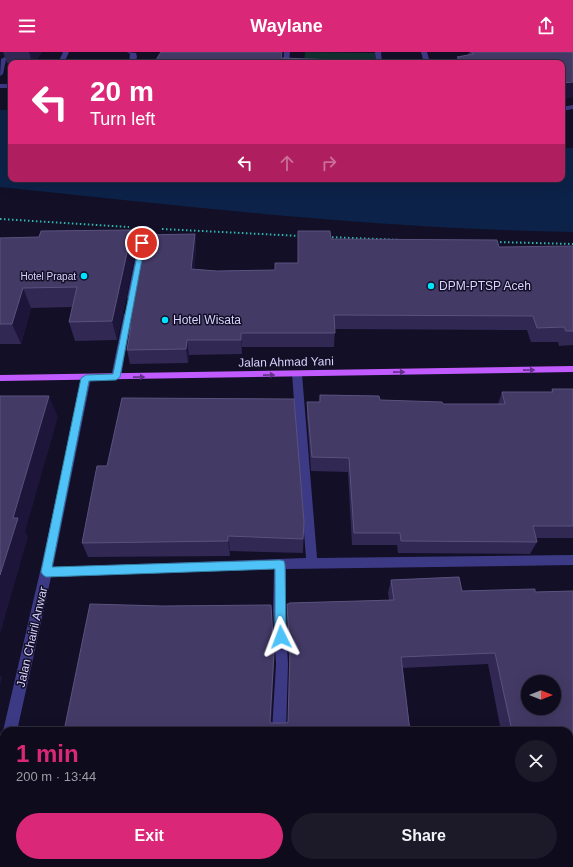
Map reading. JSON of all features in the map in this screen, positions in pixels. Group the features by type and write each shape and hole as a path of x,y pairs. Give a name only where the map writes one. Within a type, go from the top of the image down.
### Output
{"main road":[{"name":"Jalan Ahmad Yani","path":"0,378 86,378 573,369"}],"street":[{"path":"0,74 1,63 4,59 18,52"},
{"path":"130,52 133,53 133,60"},
{"path":"116,377 145,228"},
{"path":"297,374 312,563"},
{"name":"Jalan Chairil Anwar","path":"11,727 46,572 86,378"},
{"path":"46,572 312,563 573,560"},
{"path":"279,727 282,664 279,610 280,565"}],"path":[{"path":"0,219 302,236"},
{"path":"326,237 405,240"},
{"path":"493,242 573,244"}],"green space":[{"path":"305,52 375,53 375,60 304,60"}],"water":[{"path":"0,110 8,110 8,182 565,182 565,148 573,148 573,232 429,227 357,222 0,187"}],"building":[{"path":"161,52 282,52 281,58 338,60 156,60"},
{"path":"471,52 573,52 573,82 565,83 565,60 460,60 457,57 474,54"},
{"path":"132,230 112,321 69,322 77,287 23,288 12,324 0,324 0,238 39,237 41,231"},
{"path":"298,231 330,231 331,239 497,240 499,247 573,246 573,331 566,331 564,327 537,328 533,316 334,315 335,333 241,333 241,340 187,340 186,349 127,350 131,326 126,326 144,235 195,234 191,269 217,271 275,270 275,263 298,263"},
{"path":"552,389 573,389 573,526 533,526 537,542 401,541 400,533 354,533 349,458 312,457 307,402 320,402 320,395 379,396 380,400 442,402 443,404 505,404 502,392 553,392"},
{"path":"0,396 49,396 13,518 18,518 0,575"},
{"path":"122,398 294,399 304,522 303,539 228,536 228,541 82,543 97,466 107,466"},
{"path":"459,577 462,591 535,589 535,592 573,591 573,727 511,727 495,653 401,657 410,727 65,727 90,604 162,606 271,605 274,653 270,721 271,723 288,722 290,653 287,604 394,600 391,580"}],"place":[{"name":"Hotel Prapat","path":"84,276"},
{"name":"DPM-PTSP Aceh","path":"431,286"},
{"name":"Hotel Wisata","path":"165,320"}],"route":[{"path":"142,243 116,377 86,378 46,572 280,565 279,610 281,637"}]}
